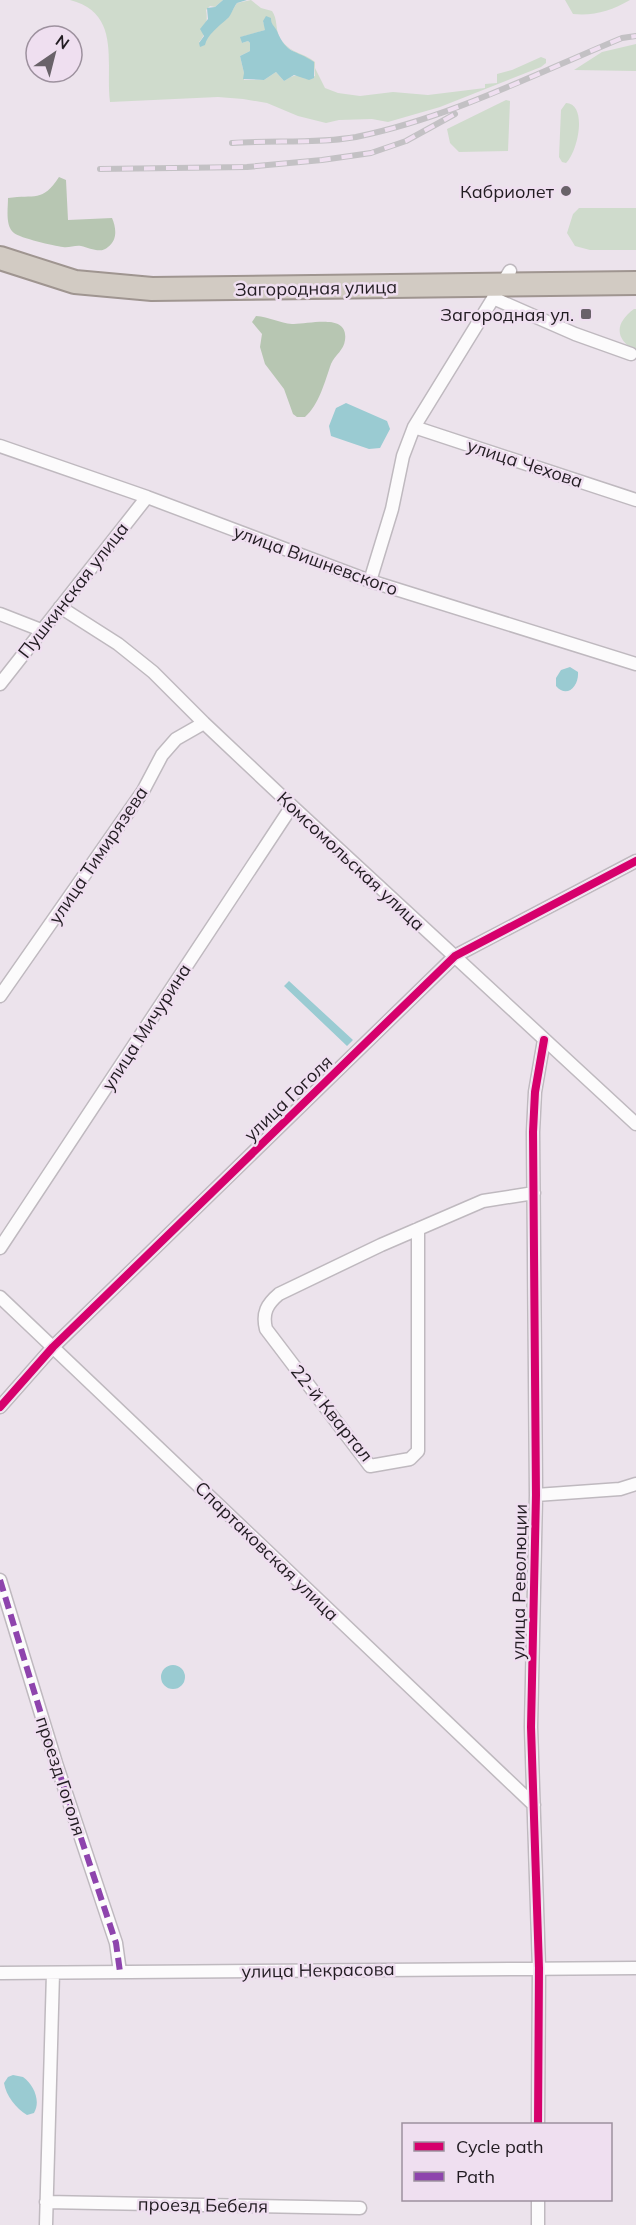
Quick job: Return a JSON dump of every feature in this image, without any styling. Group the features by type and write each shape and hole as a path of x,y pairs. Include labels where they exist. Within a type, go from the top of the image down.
{"highway":[{"name":"Загородная улица","path":"0,245 66,267 120,274 259,275 502,284 636,270"},
{"name":"Загородная улица","path":"0,258 75,282 121,288 183,290 636,283"}],"street":[{"path":"370,581 392,509 403,456 414,427 502,284 576,334 631,354"},
{"name":"улица Чехова","path":"414,427 636,500"},
{"name":"улица Вишневского","path":"0,446 147,497 370,581 636,664"},
{"name":"Пушкинская улица","path":"0,684 147,497"},
{"name":"Комсомольская улица","path":"60,607 118,644 153,672 292,806 636,1124"},
{"path":"0,614 41,630"},
{"name":"улица Тимирязева","path":"0,996 143,791 162,755 176,739 204,723"},
{"name":"улица Мичурина","path":"0,1248 292,806"},
{"name":"улица Гоголя","path":"0,1407 53,1347 455,956 636,861"},
{"name":"улица Революции","path":"538,2123 538,1968 531,1720 536,1495 534,1112 544,1040"},
{"name":"22-й Квартал","path":"418,1229 418,1451 410,1459 370,1466 266,1329 264,1320 266,1308 279,1294 418,1229 483,1201 534,1193"},
{"name":"Спартаковская улица","path":"0,1297 534,1805"},
{"path":"536,1495 620,1489 636,1484"},
{"name":"проезд Гоголя","path":"0,1580 56,1762 116,1943 120,1972"},
{"name":"улица Некрасова","path":"0,1973 636,1968"},
{"path":"46,2225 53,1973"},
{"path":"538,2201 538,2225"},
{"name":"проезд Бебеля","path":"46,2202 360,2208"}],"green space":[{"path":"70,0 223,0 215,7 210,6 206,10 206,27 199,42 205,45 205,41 219,23 227,19 237,3 251,0 261,8 272,11 279,37 271,23 271,18 263,22 265,30 241,37 242,43 248,41 250,43 250,51 240,56 244,80 264,80 276,72 284,81 295,76 306,79 315,76 314,65 285,46 281,39 292,50 315,62 315,68 325,88 338,93 360,96 393,92 428,95 485,88 485,84 497,83 497,74 541,57 546,59 546,63 440,107 388,122 372,119 339,120 326,123 298,116 267,103 218,97 110,102 108,42 97,16 86,7"},
{"path":"565,0 630,0 602,12 573,14"},
{"path":"636,44 636,71 574,70 602,52"},
{"path":"506,100 510,101 508,151 459,152 450,143 447,129"},
{"path":"566,103 573,105 577,111 579,129 574,149 566,163 562,162 559,157 561,110"},
{"path":"59,177 66,180 68,220 112,218 115,237 105,249 52,245 23,237 11,230 8,198 43,194"},
{"path":"579,208 636,208 636,250 590,250 575,246 567,233 573,214"},
{"path":"636,309 636,351 624,341 620,331 623,320"},
{"path":"256,316 292,324 334,323 341,326 344,331 343,347 331,364 318,399 305,417 297,417 293,414 284,389 265,364 260,347 262,334 252,322"}],"water":[{"path":"223,0 247,0 237,3 228,18 211,34 205,45 200,47 199,43 204,36 200,29 208,19 207,8 215,7"},
{"path":"266,16 271,18 272,24 288,48 314,62 314,78 309,80 294,75 284,81 276,72 264,80 243,79 240,56 250,51 250,43 248,41 242,43 240,37 265,30 263,21"},
{"path":"346,403 387,421 390,429 380,448 369,449 331,436 329,426 336,408"},
{"path":"570,667 578,672 577,682 568,691 560,690 556,686 556,678 561,670"},
{"path":"289,981 353,1040 347,1046 284,986"},
{"path":"173,1665 181,1669 185,1677 181,1685 173,1689 165,1685 161,1677 165,1669"},
{"path":"13,2075 23,2077 33,2089 37,2103 34,2113 27,2115 9,2097 4,2083 8,2077"}],"railway":[{"path":"232,143 341,139 391,129 458,107 622,38 636,36"},
{"path":"100,169 247,167 371,153 406,141 455,114"}],"marked path":[{"path":"0,1580 56,1763 116,1943 120,1972"}],"cycle path":[{"path":"0,1407 53,1347 455,956 636,861"},
{"path":"538,2123 539,1968 531,1727 536,1495 533,1132 535,1092 544,1040"}],"place":[{"name":"Кабриолет","path":"566,191"},
{"name":"Загородная ул.","path":"586,314"}]}
